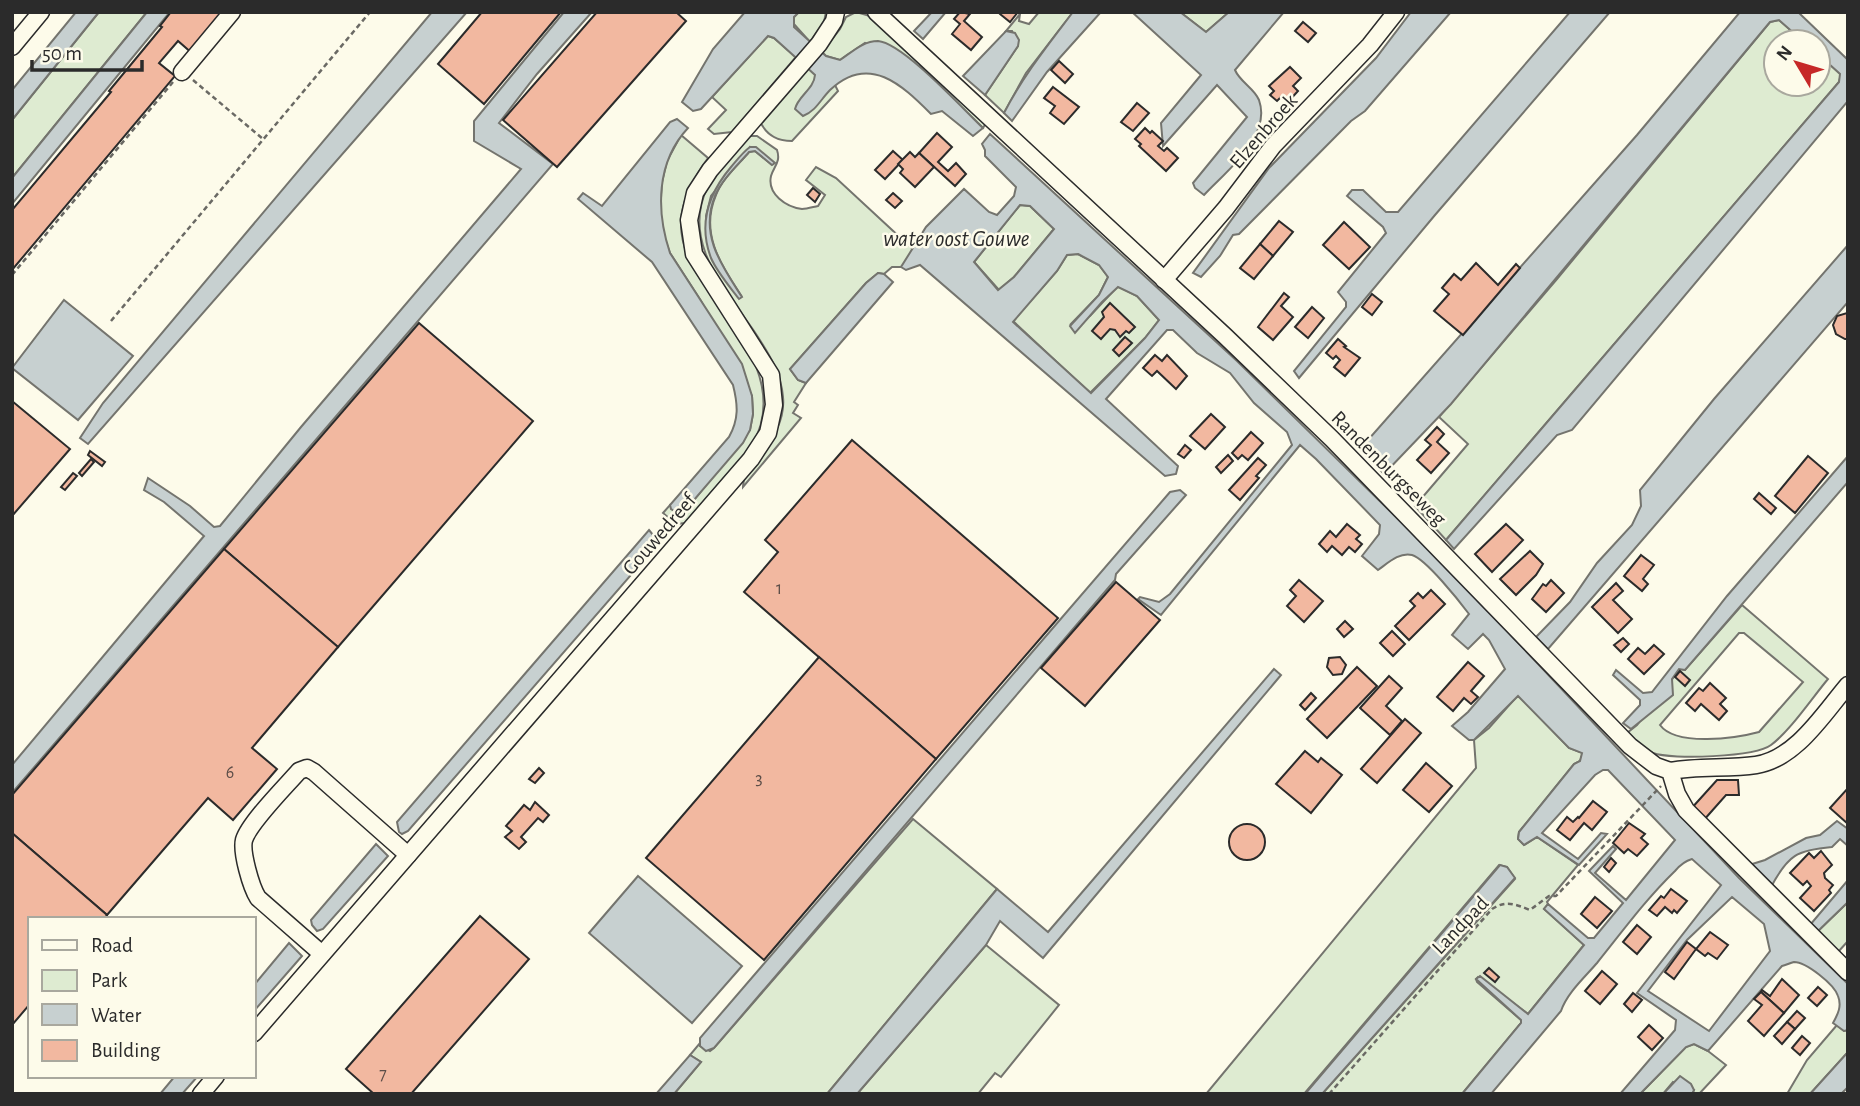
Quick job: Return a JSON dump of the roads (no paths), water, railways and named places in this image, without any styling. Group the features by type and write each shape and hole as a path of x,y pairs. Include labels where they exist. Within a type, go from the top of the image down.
{"street":[{"path":"12,47 41,12"},
{"path":"183,72 232,12"},
{"name":"Gouwedreef","path":"256,1030 751,459 768,433 774,405 771,374 694,254 690,220 695,194 710,170 819,44 834,21 836,12"},
{"name":"Randenburgseweg","path":"876,12 1332,439 1630,746 1656,766 1670,771"},
{"name":"Elzenbroek","path":"1164,280 1226,208 1273,146 1370,45 1396,12"},
{"path":"1848,685 1802,738 1779,756 1758,764 1670,771 1677,794 1686,810 1848,972"},
{"path":"322,954 258,898 252,888 243,844 248,831 299,771 307,768 314,772 408,855"},
{"path":"201,1094 214,1078"}],"water":[{"path":"76,12 99,12 12,120 12,90"},
{"path":"147,12 170,12 12,204 12,178"},
{"path":"432,12 467,12 88,444 80,438 103,403"},
{"path":"564,12 592,12 537,74 499,123 553,164 12,793 12,765 204,536 164,502 144,490 148,478 190,506 214,527 220,526 521,169 474,141 474,121"},
{"path":"745,12 799,12 794,17 794,27 826,56 840,60 867,43 878,41 889,45 917,64 983,128 973,136 942,111 931,114 897,84 871,74 858,74 844,79 803,116 795,109 815,75 774,38 768,36 701,109 693,111 682,102 713,49"},
{"path":"932,12 946,12 923,39 914,31"},
{"path":"1073,12 1101,12 1047,72 1012,121 1004,113 1011,99"},
{"path":"1132,12 1180,12 1206,32 1229,12 1284,12 1235,70 1259,100 1259,127 1245,152 1204,195 1193,183 1247,117 1217,85 1163,146 1161,123 1201,75"},
{"path":"1411,12 1451,12 1365,111 1351,121 1239,234 1233,235 1220,256 1201,277 1193,273 1269,168 1376,58"},
{"path":"1570,12 1610,12 1299,378 1294,371 1346,307 1346,302 1338,292 1386,233 1383,227 1347,196 1352,190 1363,190 1386,212 1398,212"},
{"path":"1740,12 1798,12 1815,28 1788,28 1779,20 1762,28 1762,32 1451,404 1384,474 1360,449 1637,135"},
{"path":"1006,31 1015,33 1019,40 1018,46 985,95 963,76"},
{"path":"1832,45 1848,60 1848,101 1572,430 1557,435 1454,549 1446,540 1825,98 1832,98 1832,90 1839,82 1840,74 1832,67"},
{"path":"677,119 688,128 677,141 665,171 661,204 665,237 670,253 742,364 752,396 753,414 750,430 743,443 681,515 671,509 670,505 729,437 735,424 737,412 733,385 652,262 578,199 583,193 602,206 670,122"},
{"name":"water oost Gouwe","path":"990,134 1237,361 1448,568 1739,878 1848,984 1848,1030 1844,1031 1833,1023 1840,1003 1831,986 1812,970 1792,962 1782,966 1708,1051 1694,1044 1686,1047 1640,1094 1620,1094 1675,1030 1676,1020 1637,993 1721,885 1692,859 1679,867 1644,904 1572,992 1561,1011 1491,1094 1462,1094 1521,1023 1521,1020 1476,979 1480,976 1528,1014 1584,945 1544,909 1548,904 1588,938 1594,938 1623,903 1589,871 1613,846 1616,849 1595,873 1626,900 1675,840 1608,770 1595,775 1542,833 1578,859 1601,833 1607,834 1579,865 1537,837 1524,845 1518,839 1519,832 1574,764 1580,761 1582,753 1569,748 1518,696 1474,740 1469,740 1452,726 1468,712 1505,669 1483,634 1468,649 1452,635 1469,614 1426,564 1407,554 1378,570 1362,556 1379,534 1380,525 1300,445 1161,615 1138,599 1140,597 1159,602 1170,594 1292,445 1287,432 1254,403 1230,373 1197,353 1173,330 1167,330 1106,399 1178,466 1176,474 1165,476 920,265 906,270 901,267 926,227 964,189 989,212 997,215 1014,196 1016,187 985,156 982,144","holes":["1020,205 1030,206 1054,229 1014,277 998,290 974,262","1078,254 1099,265 1108,277 1099,295 1070,326 1075,333 1118,287 1137,296 1159,320 1091,393 1013,322 1057,271 1067,255","1732,897 1764,924 1770,951 1709,1031 1648,991 1687,940"]},
{"path":"750,147 756,147 775,163 772,165 755,151 749,152 718,190 711,210 711,237 715,250 742,297 739,299 711,258 707,245 706,221 717,187"},
{"path":"1848,245 1848,302 1548,649 1536,637 1570,602 1597,563 1632,525 1641,506 1640,490 1714,399"},
{"path":"878,273 884,274 893,282 806,383 798,380 790,369"},
{"path":"64,300 133,356 78,420 12,368"},
{"path":"1848,456 1848,482 1685,670 1679,669 1672,679 1673,695 1631,729 1623,723 1640,705 1640,700 1613,675 1616,670 1643,693 1652,692 1727,596"},
{"path":"1180,490 1186,495 714,1048 706,1051 700,1046 700,1038 1170,492"},
{"path":"649,530 658,544 408,831 402,834 399,832 397,822"},
{"path":"1274,669 1281,675 1043,958 1000,921 986,945 857,1094 827,1094 997,889 1048,932"},
{"path":"1837,821 1848,829 1848,846 1840,839 1832,847 1810,850 1795,856 1783,868 1771,887 1749,865 1765,860 1806,838 1820,835"},
{"path":"376,844 388,856 323,929 317,931 311,920"},
{"path":"1500,865 1507,867 1515,878 1322,1094 1305,1094"},
{"path":"638,876 742,966 692,1023 589,933"},
{"path":"1848,880 1848,902 1817,932 1810,925"},
{"path":"289,943 302,956 256,1009 256,983"},
{"path":"1848,1052 1848,1087 1841,1094 1810,1094"},
{"path":"690,1055 701,1062 674,1094 656,1094"},
{"path":"1680,1076 1691,1084 1694,1090 1692,1094 1663,1094"},
{"path":"173,1078 196,1078 182,1094 160,1094"}]}
